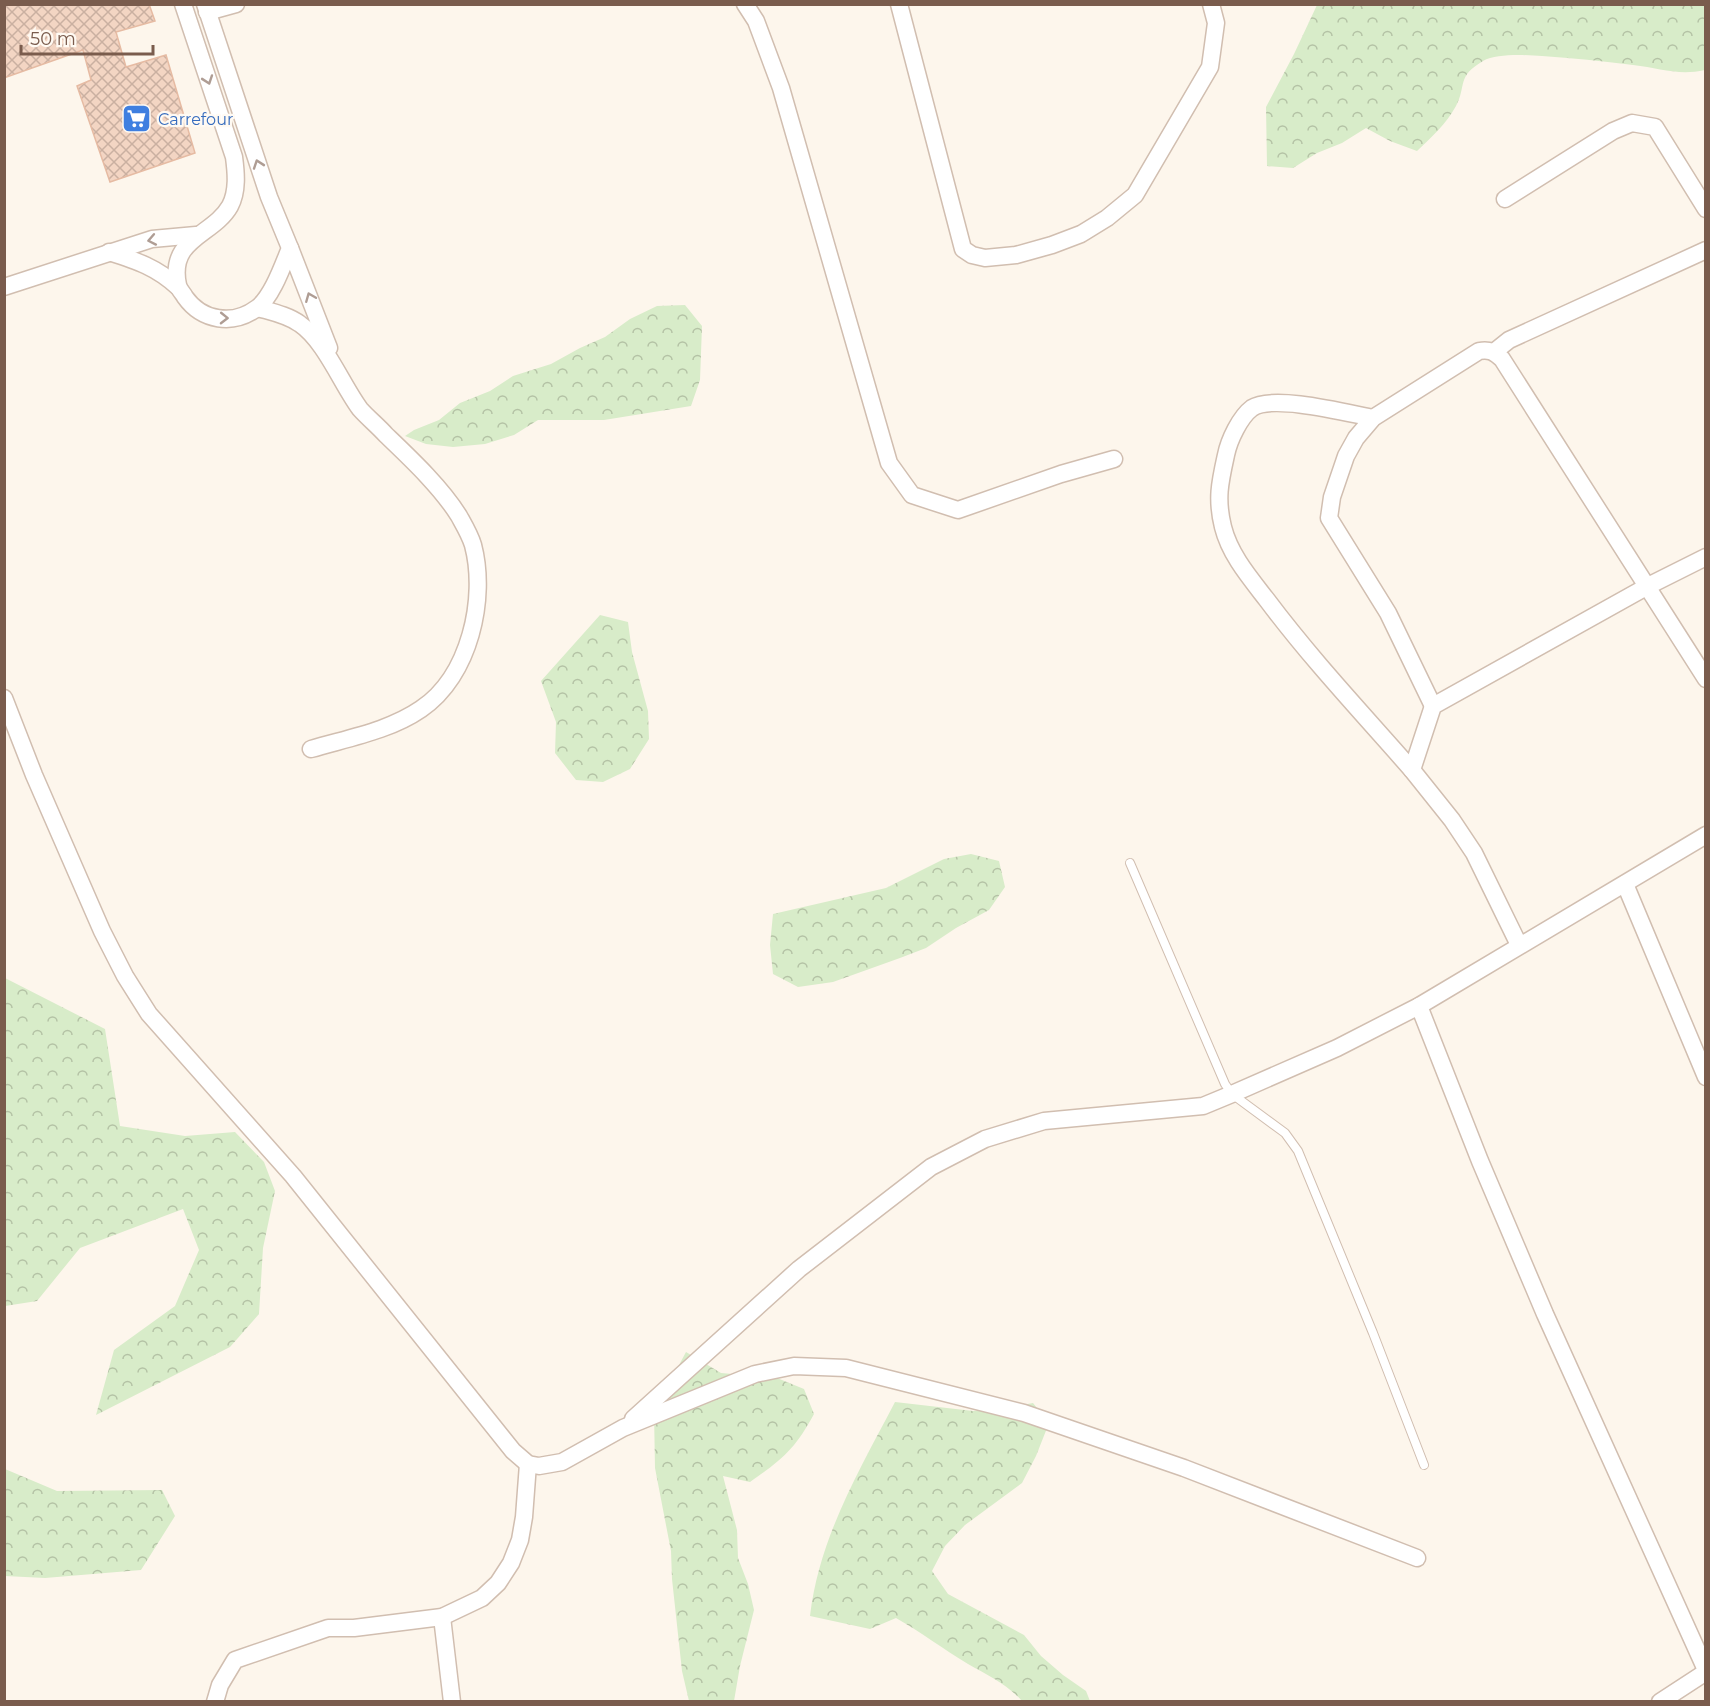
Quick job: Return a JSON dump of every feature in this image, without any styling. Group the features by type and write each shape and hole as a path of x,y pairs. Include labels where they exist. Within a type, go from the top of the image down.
{"street":[{"path":"178,287 179,260 184,248 196,236 215,224 231,205 237,180 234,157 183,4"},
{"path":"236,4 206,8 269,197 316,310 337,372"},
{"path":"746,4 756,21 781,88 889,463 912,495 958,510 1061,474 1114,459"},
{"path":"899,4 963,249 972,255 985,258 1016,255 1081,234 1107,218 1135,195 1210,67 1216,23 1211,4"},
{"path":"1505,199 1613,131 1632,123 1655,127 1706,209"},
{"path":"4,287 152,239 196,236"},
{"path":"109,252 150,266 163,273 178,287 191,305 203,314 218,320 236,318 258,308 270,291 290,248"},
{"path":"1494,352 1509,340 1706,250"},
{"path":"258,308 288,317 312,334 361,410 420,467 458,514 472,542 478,570 477,603 472,630 459,664 441,690 423,708 396,723 311,749"},
{"path":"1433,706 1388,613 1329,518 1332,497 1346,456 1356,438 1373,418 1479,351 1487,349 1502,359 1706,679"},
{"path":"1373,418 1287,403 1266,402 1252,408 1241,420 1227,450 1218,493 1223,528 1238,561 1294,635 1412,770 1452,820 1474,853 1519,945"},
{"path":"1412,770 1433,706 1648,586 1706,557"},
{"path":"4,698 34,775 102,931 125,976 149,1014 292,1176 513,1451 528,1464 538,1466 562,1462 623,1428 755,1374 794,1366 846,1368 1024,1413 1184,1468 1417,1558"},
{"path":"623,1428 799,1269 931,1167 985,1138 1044,1121 1203,1106 1232,1094 1337,1048 1419,1006 1706,835"},
{"path":"1625,884 1706,1077"},
{"path":"1419,1006 1480,1161 1545,1314 1706,1671 1660,1701"},
{"path":"215,1701 220,1685 235,1660 328,1628 354,1628 442,1617 482,1598 498,1583 511,1563 520,1540 528,1464"},
{"path":"442,1617 452,1701"}],"lane":[{"path":"1130,863 1232,1094 1285,1133 1298,1151 1373,1333 1424,1465"}],"green space":[{"path":"1317,5 1705,5 1705,70 1677,72 1610,62 1542,56 1512,55 1489,58 1465,77 1459,99 1452,113 1417,151 1390,141 1366,128 1293,168 1267,166 1266,107"},
{"path":"685,305 702,326 700,380 691,406 604,420 538,420 514,435 485,444 453,447 426,444 405,436 439,420 460,403 490,391 513,376 551,364 605,337 630,319 657,306"},
{"path":"600,615 628,622 632,652 648,711 649,739 630,769 603,782 576,780 555,753 556,722 541,681"},
{"path":"971,854 999,861 1005,887 989,910 926,948 833,982 798,987 773,974 770,945 773,914 886,888 944,859"},
{"path":"5,978 105,1029 120,1126 185,1136 235,1132 264,1162 275,1191 263,1248 259,1314 230,1347 96,1415 114,1350 175,1306 199,1250 183,1209 80,1248 37,1301 5,1306"},
{"path":"686,1352 721,1373 777,1378 804,1389 814,1414 801,1436 787,1452 750,1482 723,1476 737,1530 738,1558 748,1584 754,1610 734,1701 689,1701 682,1671 671,1551 655,1468 654,1412"},
{"path":"895,1402 973,1411 1033,1403 1049,1423 1022,1483 965,1525 945,1546 932,1571 948,1594 1024,1635 1041,1656 1086,1691 1090,1701 1022,1701 1003,1685 896,1618 870,1629 810,1616 822,1559 831,1532 855,1479"},
{"path":"5,1469 57,1491 162,1490 175,1516 141,1570 45,1578 5,1576"}],"building":[{"name":"Carrefour","path":"4,4 149,4 155,21 116,32 126,67 166,55 195,153 110,182 77,86 91,80 83,50 4,78"}],"place":[{"name":"Carrefour","path":"137,119"}]}
